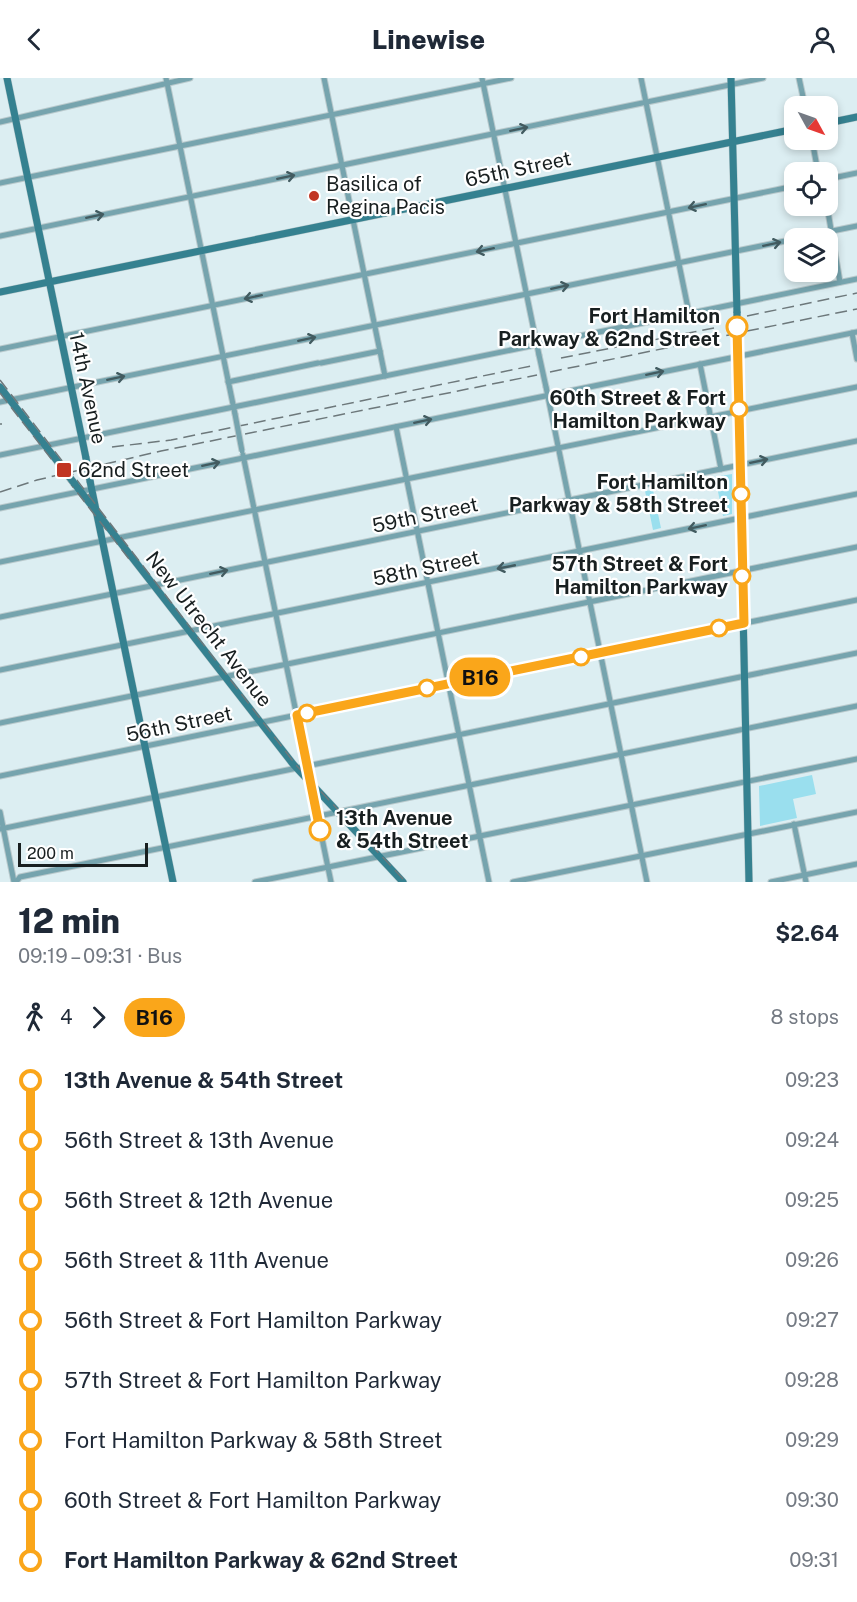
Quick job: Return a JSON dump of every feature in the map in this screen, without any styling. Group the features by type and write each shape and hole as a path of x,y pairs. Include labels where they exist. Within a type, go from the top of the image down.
{"main road":[{"name":"14th Avenue","path":"7,78 172,882"},
{"path":"731,81 749,882"},
{"path":"838,121 857,117"},
{"name":"65th Street","path":"0,292 784,131"},
{"name":"New Utrecht Avenue","path":"0,387 297,768 336,813 403,882"}],"street":[{"path":"0,122 166,80 190,78"},
{"path":"324,78 385,376"},
{"path":"0,183 332,115 483,81 511,78"},
{"path":"641,78 689,314"},
{"path":"0,236 646,103 731,81 763,78"},
{"path":"799,78 803,96"},
{"path":"166,80 331,882"},
{"path":"483,81 647,882"},
{"path":"838,177 857,173"},
{"path":"0,349 784,188"},
{"path":"838,230 857,226"},
{"path":"0,402 784,241"},
{"path":"838,271 840,282"},
{"path":"0,455 857,279"},
{"path":"0,508 80,491 91,485 243,454 396,427 700,364 737,353 854,332 857,359"},
{"path":"228,382 380,351"},
{"path":"700,364 721,469"},
{"path":"0,562 857,387"},
{"path":"396,427 489,882"},
{"name":"59th Street","path":"0,617 857,441"},
{"name":"58th Street","path":"0,670 857,494"},
{"path":"0,723 857,547"},
{"name":"56th Street","path":"0,776 857,600"},
{"path":"2,828 857,653"},
{"path":"0,813 15,882 20,878 857,706"},
{"path":"255,882 857,759"},
{"path":"513,882 857,812"},
{"path":"794,825 806,882"},
{"path":"771,882 857,864"}],"shaded area":[{"path":"732,474 732,514 723,516 715,477"},
{"path":"653,490 661,528 653,530 645,491"},
{"path":"812,775 816,794 793,799 797,818 760,826 759,786"}],"railway":[{"path":"747,316 857,293"},
{"path":"747,331 857,309"},
{"path":"561,358 714,328"},
{"path":"550,372 729,335"},
{"path":"112,447 171,440 536,365"},
{"path":"0,492 37,480 161,451 537,375"},
{"path":"0,380 296,765 406,882"},
{"path":"0,393 129,559"}],"bus line":[{"name":"B16","path":"320,830 297,715 744,623 737,327"}],"place":[{"name":"Basilica of Regina Pacis","path":"314,196"},
{"name":"Fort Hamilton Parkway & 62nd Street","path":"737,327"},
{"name":"60th Street & Fort Hamilton Parkway","path":"739,409"},
{"name":"62nd Street","path":"64,470"},
{"name":"Fort Hamilton Parkway & 58th Street","path":"741,494"},
{"name":"57th Street & Fort Hamilton Parkway","path":"742,576"},
{"name":"13th Avenue & 54th Street","path":"320,830"}]}
